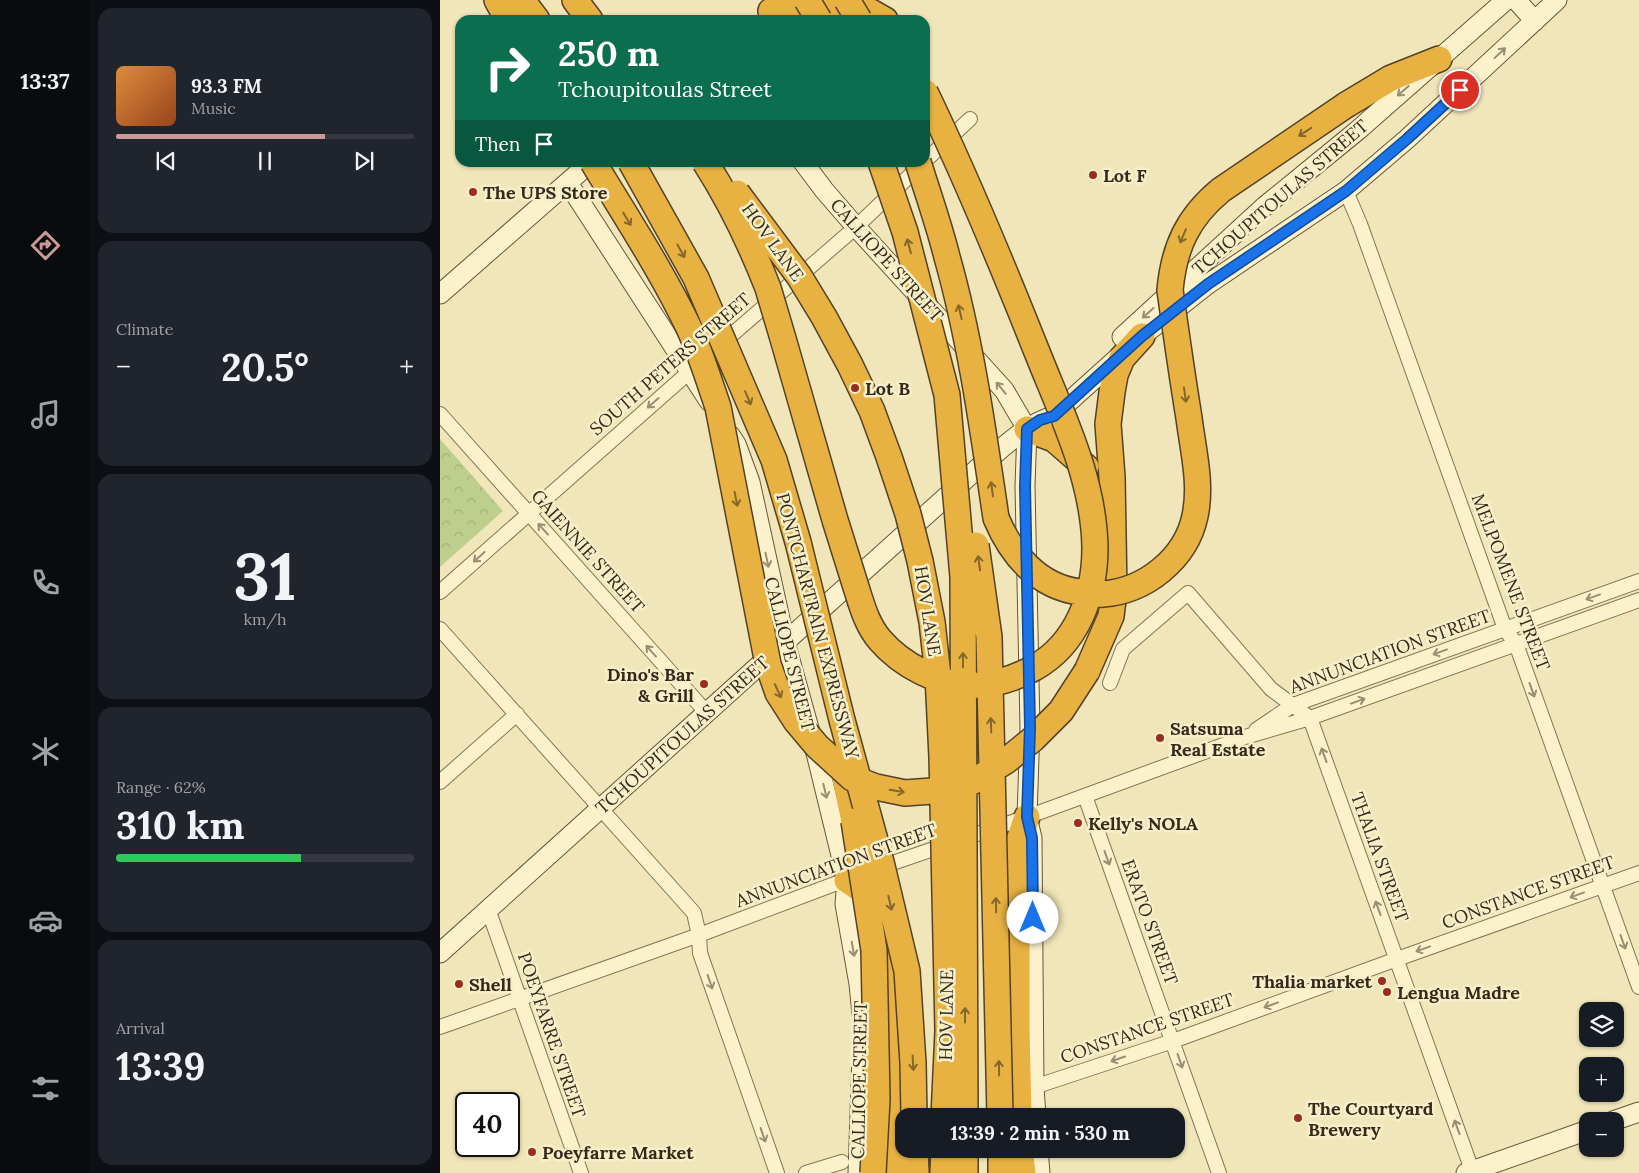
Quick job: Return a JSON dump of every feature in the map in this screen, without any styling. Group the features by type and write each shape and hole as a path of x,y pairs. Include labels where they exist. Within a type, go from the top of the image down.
{"highway":[{"path":"497,0 505,15"},
{"path":"522,0 533,15"},
{"path":"575,0 586,15"},
{"path":"807,0 815,15"},
{"path":"847,0 856,15"},
{"path":"880,0 888,15"},
{"path":"771,10 796,3 871,12 876,15"},
{"path":"920,167 948,258 963,322 979,402 996,518 1004,536 1013,551 1027,566 1043,579 1059,587 1076,592 1101,594 1122,590 1138,585 1153,577 1163,568 1181,548 1190,532 1195,516 1198,480 1170,290 1172,270 1186,230 1206,202 1220,190 1346,105 1391,78 1439,59"},
{"path":"709,167 751,245 768,288 849,566 868,621 880,640 898,657 931,677 951,684 973,686 1014,678 1038,666 1059,648 1073,632 1081,617 1089,598 1094,574 1093,522 1087,485 1068,428 949,142 930,102"},
{"path":"595,167 664,280 689,329 706,372 718,407 768,664 778,693 796,721 817,746 852,778 876,787 905,793 932,791 974,781 1006,761 1033,739 1061,711 1087,671 1110,616 1114,592 1112,477 1108,424 1112,392 1115,375 1122,358 1142,336"},
{"name":"PONTCHARTRAIN EXPRESSWAY","path":"634,167 696,278 774,460 798,542 842,720 881,862 907,971 914,1108"},
{"name":"HOV LANE","path":"715,167 732,186 799,276 850,364 872,411 889,457 908,514 920,561 932,622 938,676 942,757 948,1031 944,1108"},
{"path":"883,167 905,232 948,395 976,540 989,637 1000,1108"},
{"path":"948,395 963,577 965,1108"},
{"path":"1033,424 1054,439 1085,466 1101,497 1112,532"},
{"path":"842,720 842,765 858,843 874,950 877,1099 873,1173"},
{"path":"1019,1108 1017,846 1027,817"},
{"path":"847,880 870,896 882,934 890,976 892,1173"},
{"path":"915,1158 916,1173"},
{"path":"943,1173 944,1158"},
{"path":"965,1158 965,1173"},
{"path":"1001,1158 1001,1173"},
{"path":"1021,1158 1022,1173"}],"street":[{"name":"TCHOUPITOULAS STREET","path":"440,953 977,469 1033,424 1046,406 1252,218 1357,131 1506,0"},
{"path":"1516,0 1535,21"},
{"name":"TCHOUPITOULAS STREET","path":"1033,424 1054,416 1142,336 1208,284 1346,191 1407,139 1557,0"},
{"name":"SOUTH PETERS STREET","path":"930,156 970,119"},
{"path":"440,294 586,167"},
{"name":"CALLIOPE STREET","path":"807,167 856,227 1033,424"},
{"name":"SOUTH PETERS STREET","path":"440,592 856,227 919,167"},
{"name":"CALLIOPE STREET","path":"568,183 736,444 750,482 785,642 817,757 847,880 845,904 860,984 862,1024 858,1173"},
{"name":"MELPOMENE STREET","path":"1346,191 1360,224 1505,628 1516,644 1639,987"},
{"name":"GAIENNIE STREET","path":"440,414 707,713"},
{"path":"1033,424 1025,486 1030,727 1027,817 1032,838 1035,1108"},
{"name":"ANNUNCIATION STREET","path":"1245,738 1293,705 1639,580"},
{"path":"1110,683 1123,649 1188,593 1271,689 1310,718"},
{"name":"ANNUNCIATION STREET","path":"440,1027 699,935 896,862 1245,738 1310,718 1639,600"},
{"path":"440,629 694,913 699,935 700,953 776,1173"},
{"path":"440,782 517,714"},
{"name":"THALIA STREET","path":"1310,718 1471,1172"},
{"name":"ERATO STREET","path":"1085,796 1219,1173"},
{"name":"CONSTANCE STREET","path":"1034,1087 1173,1041 1639,873"},
{"name":"POEYFARRE STREET","path":"488,909 581,1173"},
{"path":"1624,1117 1639,1112"},
{"path":"1471,1172 1579,1133"},
{"path":"1039,1158 1040,1173"},
{"path":"806,1173 842,1162"}],"green space":[{"path":"440,439 503,511 440,567"}],"place":[{"name":"Lot F","path":"1093,175"},
{"name":"The UPS Store","path":"473,192"},
{"name":"Lot B","path":"855,388"},
{"name":"Dino's Bar & Grill","path":"704,684"},
{"name":"Satsuma Real Estate","path":"1160,738"},
{"name":"Kelly's NOLA","path":"1078,823"},
{"name":"Thalia market","path":"1382,981"},
{"name":"Shell","path":"459,984"},
{"name":"Lengua Madre","path":"1387,992"},
{"name":"The Courtyard Brewery","path":"1298,1118"},
{"name":"Poeyfarre Market","path":"532,1152"}],"route":[{"path":"1033,918 1032,838 1027,817 1030,727 1025,486 1027,429 1040,420 1054,416 1142,336 1208,284 1346,191 1407,139 1460,90"}]}
